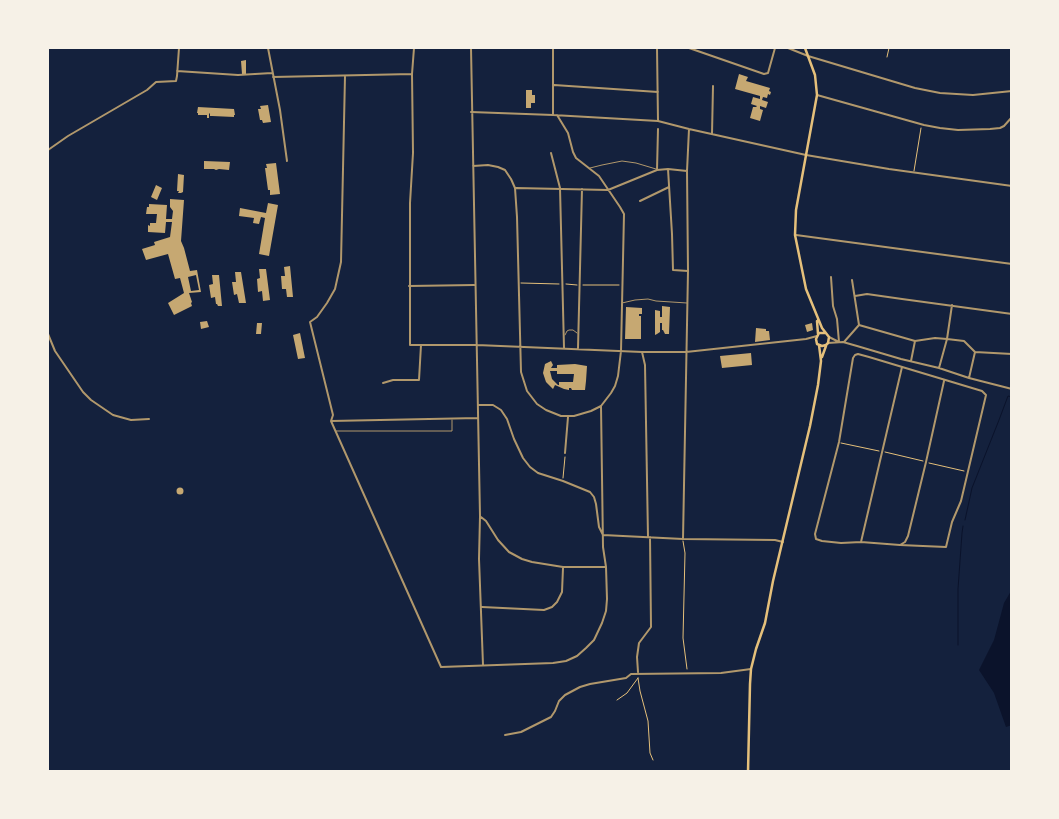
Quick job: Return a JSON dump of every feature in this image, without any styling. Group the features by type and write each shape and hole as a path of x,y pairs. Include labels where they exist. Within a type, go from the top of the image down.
{"main road":[{"path":"748,772 751,669 765,623 803,460 821,361 829,337 817,317 806,289 795,235 796,210 817,95 816,75 805,48"},
{"path":"817,317 817,335 821,361"},
{"path":"817,335 825,333"},
{"path":"818,344 822,346 827,344"}],"street":[{"path":"48,150 68,136 147,90 156,82 176,81 179,48"},
{"path":"268,48 280,110 287,161"},
{"path":"414,48 410,203 410,345 520,346 642,352 686,352 806,339 817,335"},
{"path":"471,48 480,516 479,559 483,666"},
{"path":"553,48 553,114"},
{"path":"657,48 658,121"},
{"path":"689,48 764,74 768,73 775,48"},
{"path":"788,48 808,56 915,88 940,93 972,95 1012,91"},
{"path":"177,71 238,76 272,73"},
{"path":"273,77 412,74"},
{"path":"346,76 341,262 335,290 328,303 317,317 310,322 332,415 331,421 440,667 566,661 577,656 594,640 606,611 601,406"},
{"path":"554,85 658,92"},
{"path":"712,134 713,86"},
{"path":"817,95 940,128 958,130 990,129 1004,126 1012,117"},
{"path":"471,112 553,114 658,121 806,155 1012,186"},
{"path":"473,166 498,166 505,170 515,188 518,217 521,372 527,391 537,404 561,416 580,415 601,406 615,386 621,351 624,214 599,176 576,158 568,132 558,115"},
{"path":"562,122 564,116"},
{"path":"656,170 658,129"},
{"path":"683,538 688,303 688,129"},
{"path":"551,153 560,188 564,348"},
{"path":"668,169 673,270 688,271"},
{"path":"515,188 608,190 656,170 687,171"},
{"path":"640,201 669,187"},
{"path":"578,348 582,189"},
{"path":"795,235 1012,264"},
{"path":"831,277 833,306 839,342"},
{"path":"852,280 859,325"},
{"path":"409,286 475,285"},
{"path":"855,296 868,294 1012,314"},
{"path":"939,368 947,339 952,305"},
{"path":"843,342 859,325"},
{"path":"859,325 915,341 935,338 964,341 975,352 1012,354"},
{"path":"48,334 55,351 83,392 91,400 113,415 131,420 149,419"},
{"path":"829,337 839,342"},
{"path":"806,339 818,344"},
{"path":"911,361 915,341"},
{"path":"827,344 843,342 1012,389"},
{"path":"383,383 392,380 419,380 421,345"},
{"path":"638,674 637,657 639,643 651,627 645,365 642,352"},
{"path":"969,378 975,352"},
{"path":"858,354 899,366 982,391 986,395 961,501 952,522 946,547 900,546 816,539 815,534 838,442 853,358 858,354"},
{"path":"899,366 901,358"},
{"path":"861,542 902,367"},
{"path":"900,546 908,536 944,380"},
{"path":"477,405 493,405 501,410 530,467 538,473 590,492 594,497 599,527 603,535"},
{"path":"566,453 568,416"},
{"path":"331,421 478,418"},
{"path":"480,516 486,521 498,540 514,556 532,562 563,567 606,567"},
{"path":"603,535 775,540 783,542"},
{"path":"482,608 544,610 552,607 562,592 563,567"},
{"path":"505,736 521,732 551,718 559,701 565,695 590,684 618,680 626,678 631,674 721,672 751,669"}],"lane":[{"path":"590,168 622,161 651,167 656,170"},
{"path":"622,303 648,299 688,303"},
{"path":"564,336 567,331 573,330 579,336"},
{"path":"336,431 452,430 452,419"}],"path":[{"path":"888,57 889,48"},
{"path":"914,172 921,124"},
{"path":"518,283 623,285"},
{"path":"838,442 883,452"},
{"path":"563,481 566,453"},
{"path":"683,538 685,553 683,638 687,672"},
{"path":"638,674 640,691 648,721 650,754 653,760"},
{"path":"617,700 627,693 638,678"}],"water":[{"path":"1011,591 1012,725 1006,727 994,693 979,670 994,640 1004,603"}],"building":[{"path":"246,60 246,74 242,74 241,61"},
{"path":"739,74 748,77 746,81 770,88 770,95 768,94 767,98 763,97 762,100 768,102 766,108 760,106 760,109 763,110 760,121 750,118 753,107 757,106 751,104 753,97 760,99 760,96 735,89"},
{"path":"526,90 532,90 532,95 535,95 535,103 531,103 531,108 526,108"},
{"path":"268,105 271,122 263,123 260,120 258,109 261,109 260,106"},
{"path":"198,107 234,109 235,115 234,117 210,116 209,113 209,118 207,118 207,115 198,115"},
{"path":"204,161 230,162 229,170 204,169"},
{"path":"276,163 280,194 270,195 265,168 267,168 266,164"},
{"path":"178,174 184,175 183,192 181,193 177,191"},
{"path":"156,185 162,188 157,200 151,197"},
{"path":"170,199 184,200 181,241 190,271 197,270 201,292 189,293 192,306 174,315 168,303 184,293 180,278 175,279 168,254 146,260 142,249 155,245 154,242 170,237 172,222 166,222 165,233 148,232 148,225 156,223 157,214 146,214 149,204 167,205 166,219 172,219 173,211 170,207","holes":["196,275 199,290 191,291 188,277"]},
{"path":"268,203 278,205 269,256 259,254 265,218 261,217 259,224 253,223 254,218 239,216 240,208 266,213"},
{"path":"290,266 293,297 287,297 286,289 282,289 281,276 285,276 284,267"},
{"path":"259,269 266,269 270,300 263,301 262,291 258,292 257,279 260,278"},
{"path":"235,272 241,272 246,303 239,303 237,294 234,295 232,282 236,282"},
{"path":"212,275 219,275 222,306 216,304 215,297 211,298 209,285 213,284"},
{"path":"662,306 670,307 669,334 665,334 662,330 662,323 660,323 660,332 655,335 655,310 660,311 660,317 662,317"},
{"path":"626,307 642,308 642,314 639,314 641,316 641,339 625,339"},
{"path":"207,321 209,327 201,329 200,322"},
{"path":"257,323 262,323 261,334 256,334"},
{"path":"812,323 813,330 807,332 805,325"},
{"path":"756,328 769,331 770,340 755,342"},
{"path":"300,333 305,358 298,359 293,335"},
{"path":"751,353 752,365 722,368 720,356"},
{"path":"551,361 553,365 551,368 557,368 557,365 575,364 587,366 585,390 572,390 569,388 569,390 555,385 553,389 546,382 543,373 545,364","holes":["550,371 557,371 557,374 574,374 573,382 559,382 558,385 552,379"]},
{"path":"180,487 184,491 180,495 176,491"}],"waterway":[{"path":"965,520 972,488 1008,396 1012,397"},
{"path":"958,645 958,589 963,526"}]}
